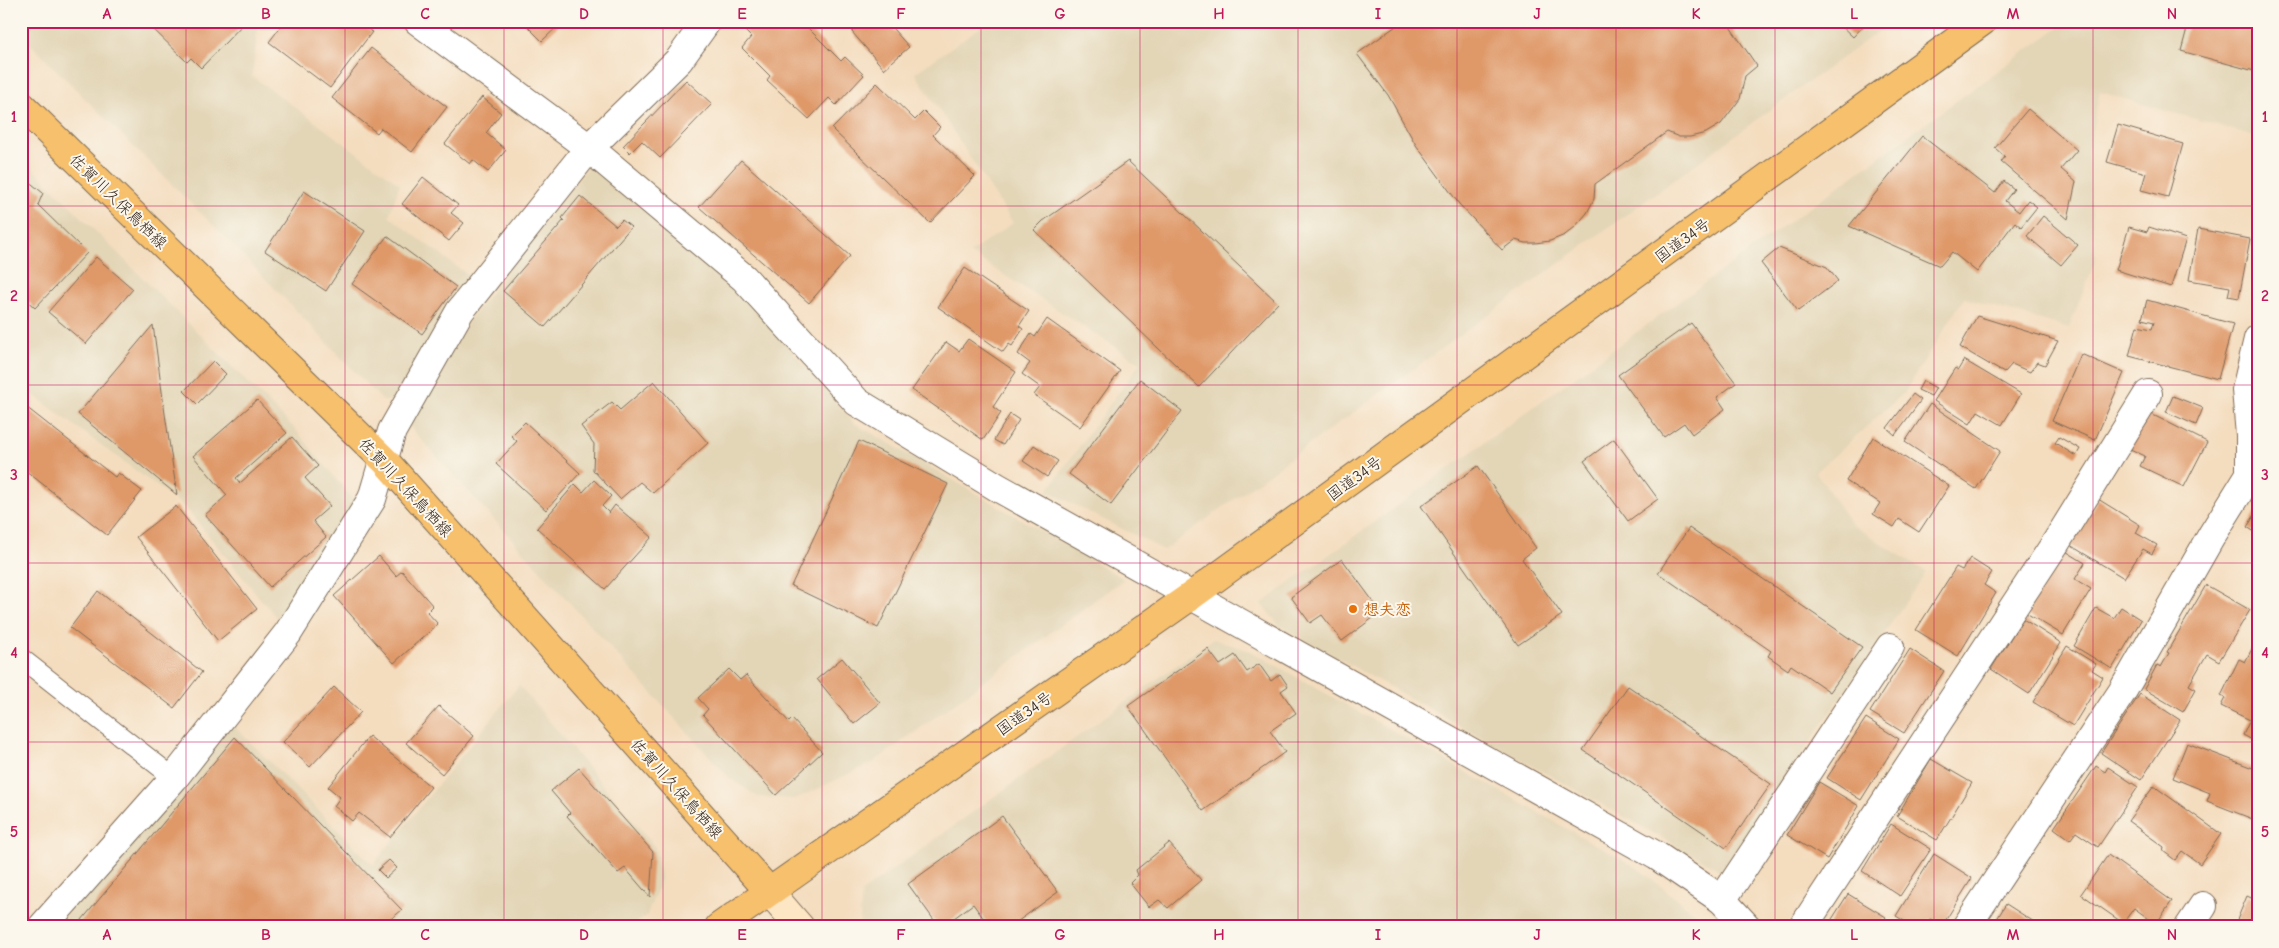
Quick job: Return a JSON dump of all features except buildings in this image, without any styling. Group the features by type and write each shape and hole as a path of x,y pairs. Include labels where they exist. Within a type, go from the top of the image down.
{"main road":[{"name":"国道34号","path":"719,927 768,890 1192,596 1983,21"},
{"name":"佐賀川久保鳥栖線","path":"21,105 385,461 768,890"},
{"path":"768,890 800,927"}],"street":[{"path":"418,21 589,148 744,278 857,402 997,487 1657,856 1722,900 1747,927"},
{"path":"42,927 174,778 288,633 372,499 385,461 392,431 460,312 589,148 679,60 707,21"},
{"path":"1966,927 2122,692 2212,535 2250,474 2250,435 2246,390 2258,339"},
{"path":"1803,927 2055,544 2148,394"},
{"path":"1722,900 1890,647"}],"lane":[{"path":"21,658 174,778"}],"shaded area":[{"path":"21,21 259,21 252,76 400,184 389,216 473,279 398,401 383,401 229,241 21,35"},
{"path":"989,21 1893,21 1164,550 1047,491 1140,363 970,253 1013,223 915,73"},
{"path":"2067,21 2258,21 2258,137 2100,92 2088,152 2095,262 2069,328 1964,298 1904,393 1816,472 1851,524 1926,572 1722,871 1280,626 1261,604"},
{"path":"26,162 294,428 357,504 280,622 185,507 21,386 21,171"},
{"path":"589,166 735,285 854,423 1124,579 874,762 796,799 758,797 730,779 408,425 470,319"},
{"path":"1213,639 1250,651 1639,869 1712,927 859,927 862,892"},
{"path":"519,685 655,847 661,880 647,915 632,927 55,927 232,724 373,865"}],"place":[{"name":"想夫恋","path":"1353,609"}]}
